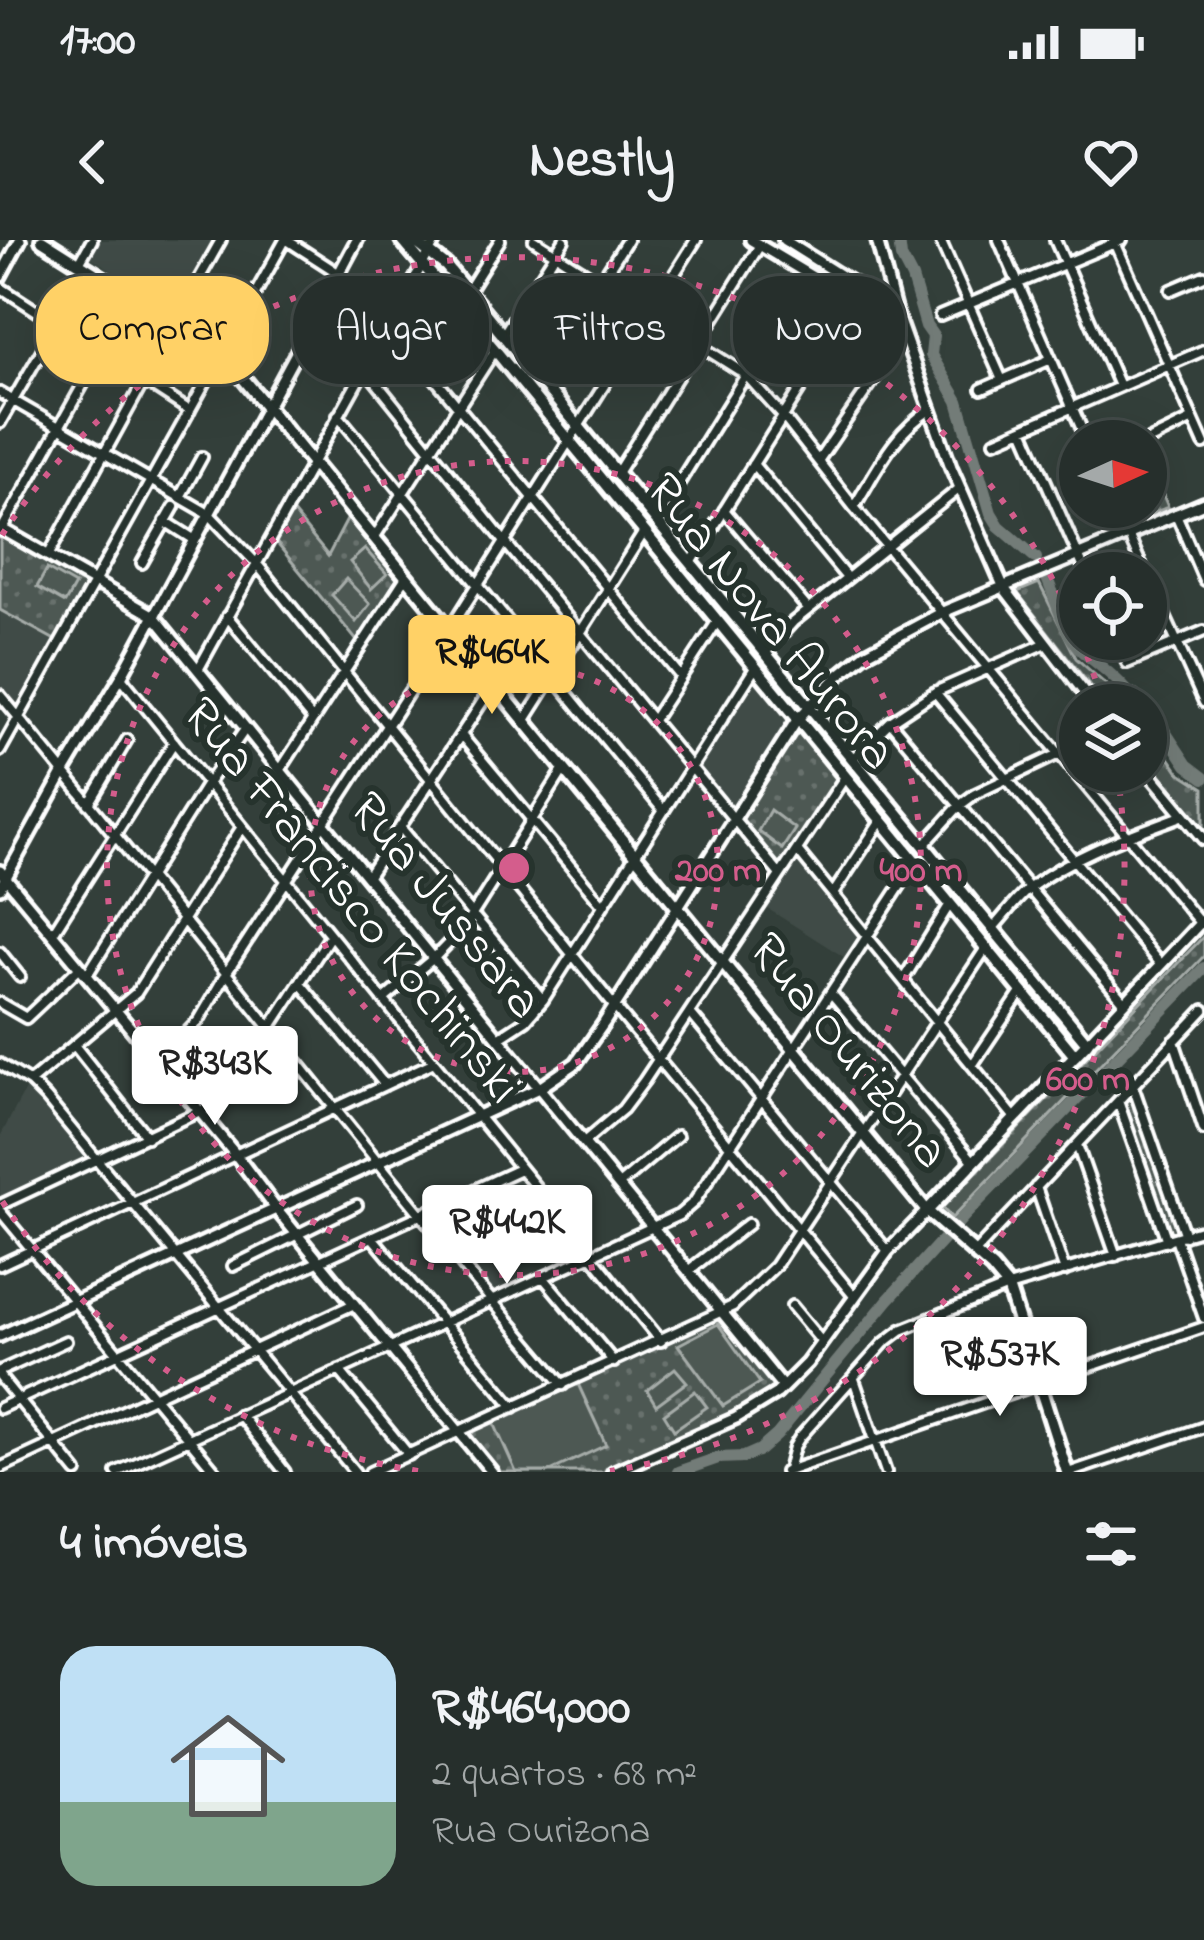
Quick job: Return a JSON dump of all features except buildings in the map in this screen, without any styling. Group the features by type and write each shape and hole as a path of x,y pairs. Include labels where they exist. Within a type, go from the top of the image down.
{"main road":[{"name":"Rua Ourizona","path":"42,240 100,276"},
{"name":"Rua Nova Aurora","path":"402,240 430,251 495,350 1075,1056"},
{"name":"Rua Nova Aurora","path":"413,240 454,276"},
{"name":"Rua Nova Aurora","path":"489,318 513,347"},
{"name":"Rua Ourizona","path":"246,384 864,1136 940,1222 1008,1287"},
{"name":"Rua Nova Aurora","path":"544,384 1087,1043"},
{"path":"862,797 869,794 873,783"},
{"path":"872,810 875,800 885,797"},
{"path":"926,1205 974,1162 1087,1043"},
{"path":"1008,1287 1069,1472"}],"street":[{"path":"0,277 20,240"},
{"path":"79,262 92,240"},
{"path":"200,276 221,240"},
{"path":"266,276 286,240 338,273"},
{"path":"336,276 357,240"},
{"path":"478,276 500,240"},
{"path":"534,240 590,276"},
{"path":"503,335 564,240"},
{"path":"604,276 627,240"},
{"path":"672,276 695,240"},
{"path":"784,240 841,276"},
{"path":"877,240 886,276"},
{"path":"940,240 1002,380"},
{"path":"998,240 1078,420"},
{"path":"1055,240 1119,386"},
{"path":"940,316 1117,241 1204,444"},
{"path":"709,325 755,243 808,275"},
{"path":"1172,290 1204,276"},
{"path":"0,286 36,310"},
{"path":"905,338 960,488 1004,588 1077,684"},
{"path":"374,538 495,350"},
{"path":"995,441 1204,350"},
{"path":"293,358 121,677 2,879 236,1154 492,1472"},
{"path":"982,389 1051,359"},
{"path":"0,423 36,360"},
{"path":"1,530 83,384"},
{"path":"48,556 142,384"},
{"path":"149,384 190,411"},
{"path":"0,752 205,384"},
{"path":"199,668 355,384"},
{"path":"377,384 781,875"},
{"path":"439,384 681,677"},
{"path":"159,1061 199,1020 604,384"},
{"path":"617,473 673,384"},
{"path":"656,520 739,384"},
{"path":"754,384 1059,752"},
{"path":"691,563 802,384"},
{"path":"818,461 869,384"},
{"path":"0,393 209,514 256,563 854,1296"},
{"path":"854,507 898,435 931,410"},
{"path":"338,415 663,810"},
{"path":"1167,432 1193,419"},
{"path":"1023,429 1076,552"},
{"path":"180,496 202,457"},
{"path":"753,463 847,578"},
{"path":"765,653 808,609 960,488"},
{"path":"1088,552 1204,503"},
{"path":"142,563 174,506"},
{"path":"724,510 808,609"},
{"path":"1176,514 1204,580"},
{"path":"165,521 195,540"},
{"path":"1125,528 1136,552"},
{"name":"Rua Jussara","path":"1,530 154,616 783,1387"},
{"path":"524,720 644,532"},
{"path":"0,1336 478,1117 541,1087 576,1063 797,720 838,676 865,654 944,612 1059,564"},
{"path":"280,769 406,577"},
{"path":"697,597 710,586"},
{"path":"227,616 313,720"},
{"path":"1167,621 1204,702"},
{"path":"653,720 717,622"},
{"path":"1167,647 1204,631"},
{"path":"852,759 890,722 934,692 1044,644"},
{"path":"500,1037 526,1020 543,1000 755,668"},
{"name":"Rua Francisco Kochinski","path":"121,677 661,1341"},
{"path":"368,876 494,684"},
{"path":"934,692 1160,964"},
{"path":"0,695 563,1385"},
{"path":"890,722 1124,1002"},
{"path":"0,1004 26,1018 84,971 247,727"},
{"path":"460,734 602,904"},
{"path":"89,803 127,740"},
{"path":"52,934 174,742"},
{"path":"924,845 975,794 1059,753"},
{"path":"383,1000 453,940 564,769"},
{"path":"585,1142 623,1108 659,1059 845,777"},
{"path":"1087,1043 1202,921 1093,792"},
{"path":"1165,792 1204,839"},
{"path":"993,928 1028,888 1075,861 1184,815"},
{"path":"833,894 881,821"},
{"path":"30,1082 136,993 242,827"},
{"path":"400,827 543,1000"},
{"path":"797,850 1015,1118"},
{"path":"117,1472 679,1214 694,1202 916,862"},
{"path":"903,980 950,904"},
{"path":"216,1472 0,1208 226,1097 331,935"},
{"path":"370,1472 733,1306 775,1267 986,947"},
{"path":"0,952 20,977"},
{"path":"300,983 385,1085"},
{"path":"972,1065 1022,991"},
{"path":"831,993 974,1162"},
{"path":"975,1252 1204,1010"},
{"path":"690,1013 888,1251"},
{"path":"1174,1041 1204,1130"},
{"path":"74,1046 147,1137"},
{"path":"0,1265 434,1062"},
{"path":"0,1064 30,1082 98,1160 355,1472"},
{"path":"786,1471 1204,1323 1133,1085"},
{"path":"1118,1101 1176,1238"},
{"path":"620,1184 677,1136"},
{"path":"1077,1145 1116,1256"},
{"path":"0,1408 520,1169"},
{"path":"1036,1187 1065,1271"},
{"path":"233,1266 358,1205"},
{"path":"613,1472 736,1418 783,1387 807,1363 926,1205"},
{"path":"688,1271 748,1223"},
{"path":"786,1471 797,1442 884,1343 901,1330 1008,1287 1204,1229"},
{"path":"372,1237 514,1407"},
{"path":"543,1277 614,1362"},
{"path":"0,1468 354,1304"},
{"path":"792,1306 821,1341"},
{"path":"66,1341 0,1374 77,1472"},
{"path":"339,1370 409,1455"},
{"path":"853,1378 886,1472"},
{"path":"240,1415 285,1472"},
{"path":"1069,1472 1204,1427"},
{"path":"141,1461 150,1472"}],"shaded area":[{"path":"95,240 215,240 195,276 120,276 87,255"},
{"path":"582,440 797,702 795,706 580,446"},
{"path":"292,512 328,556 349,516 399,576 357,641 275,541"},
{"path":"2,537 86,585 55,640 0,610"},
{"path":"365,549 387,574 371,589 350,562"},
{"path":"47,569 75,585 65,603 37,587"},
{"path":"346,579 370,604 356,622 332,595"},
{"path":"1039,583 1059,624 1059,646 1017,592"},
{"path":"0,610 55,640 17,708 0,687"},
{"path":"1070,660 1078,660 1105,684 1089,684"},
{"path":"753,677 788,719 732,805 697,764"},
{"path":"813,717 1077,1038 1072,1045 806,724"},
{"path":"797,731 838,781 782,867 740,816"},
{"path":"1167,755 1179,772 1204,788 1204,829 1167,783"},
{"path":"770,810 795,829 782,849 758,831"},
{"path":"798,862 858,934 844,957 765,907 791,863"},
{"path":"1204,936 1204,956 952,1218 942,1208"},
{"path":"26,1088 88,1157 0,1197 0,1137"},
{"path":"1127,1097 1134,1101 1177,1226 1173,1235 1168,1232 1124,1105"},
{"path":"519,1175 551,1213 505,1234 501,1252 521,1277 493,1291 430,1215"},
{"path":"721,1316 779,1386 729,1418 604,1472 497,1472 465,1432"},
{"path":"718,1324 760,1383 723,1406 678,1345"},
{"path":"675,1368 687,1382 656,1405 647,1390"},
{"path":"578,1384 606,1445 548,1472 516,1472 494,1423"},
{"path":"695,1391 707,1407 674,1430 664,1414"}],"waterway":[{"path":"899,240 901,257 933,336 931,355 958,401 991,513 1036,558"},
{"path":"1048,581 1077,645 1120,684"},
{"path":"1167,735 1187,765 1204,778"},
{"path":"678,1472 718,1458 744,1457 777,1435 967,1213 1204,968"}]}
